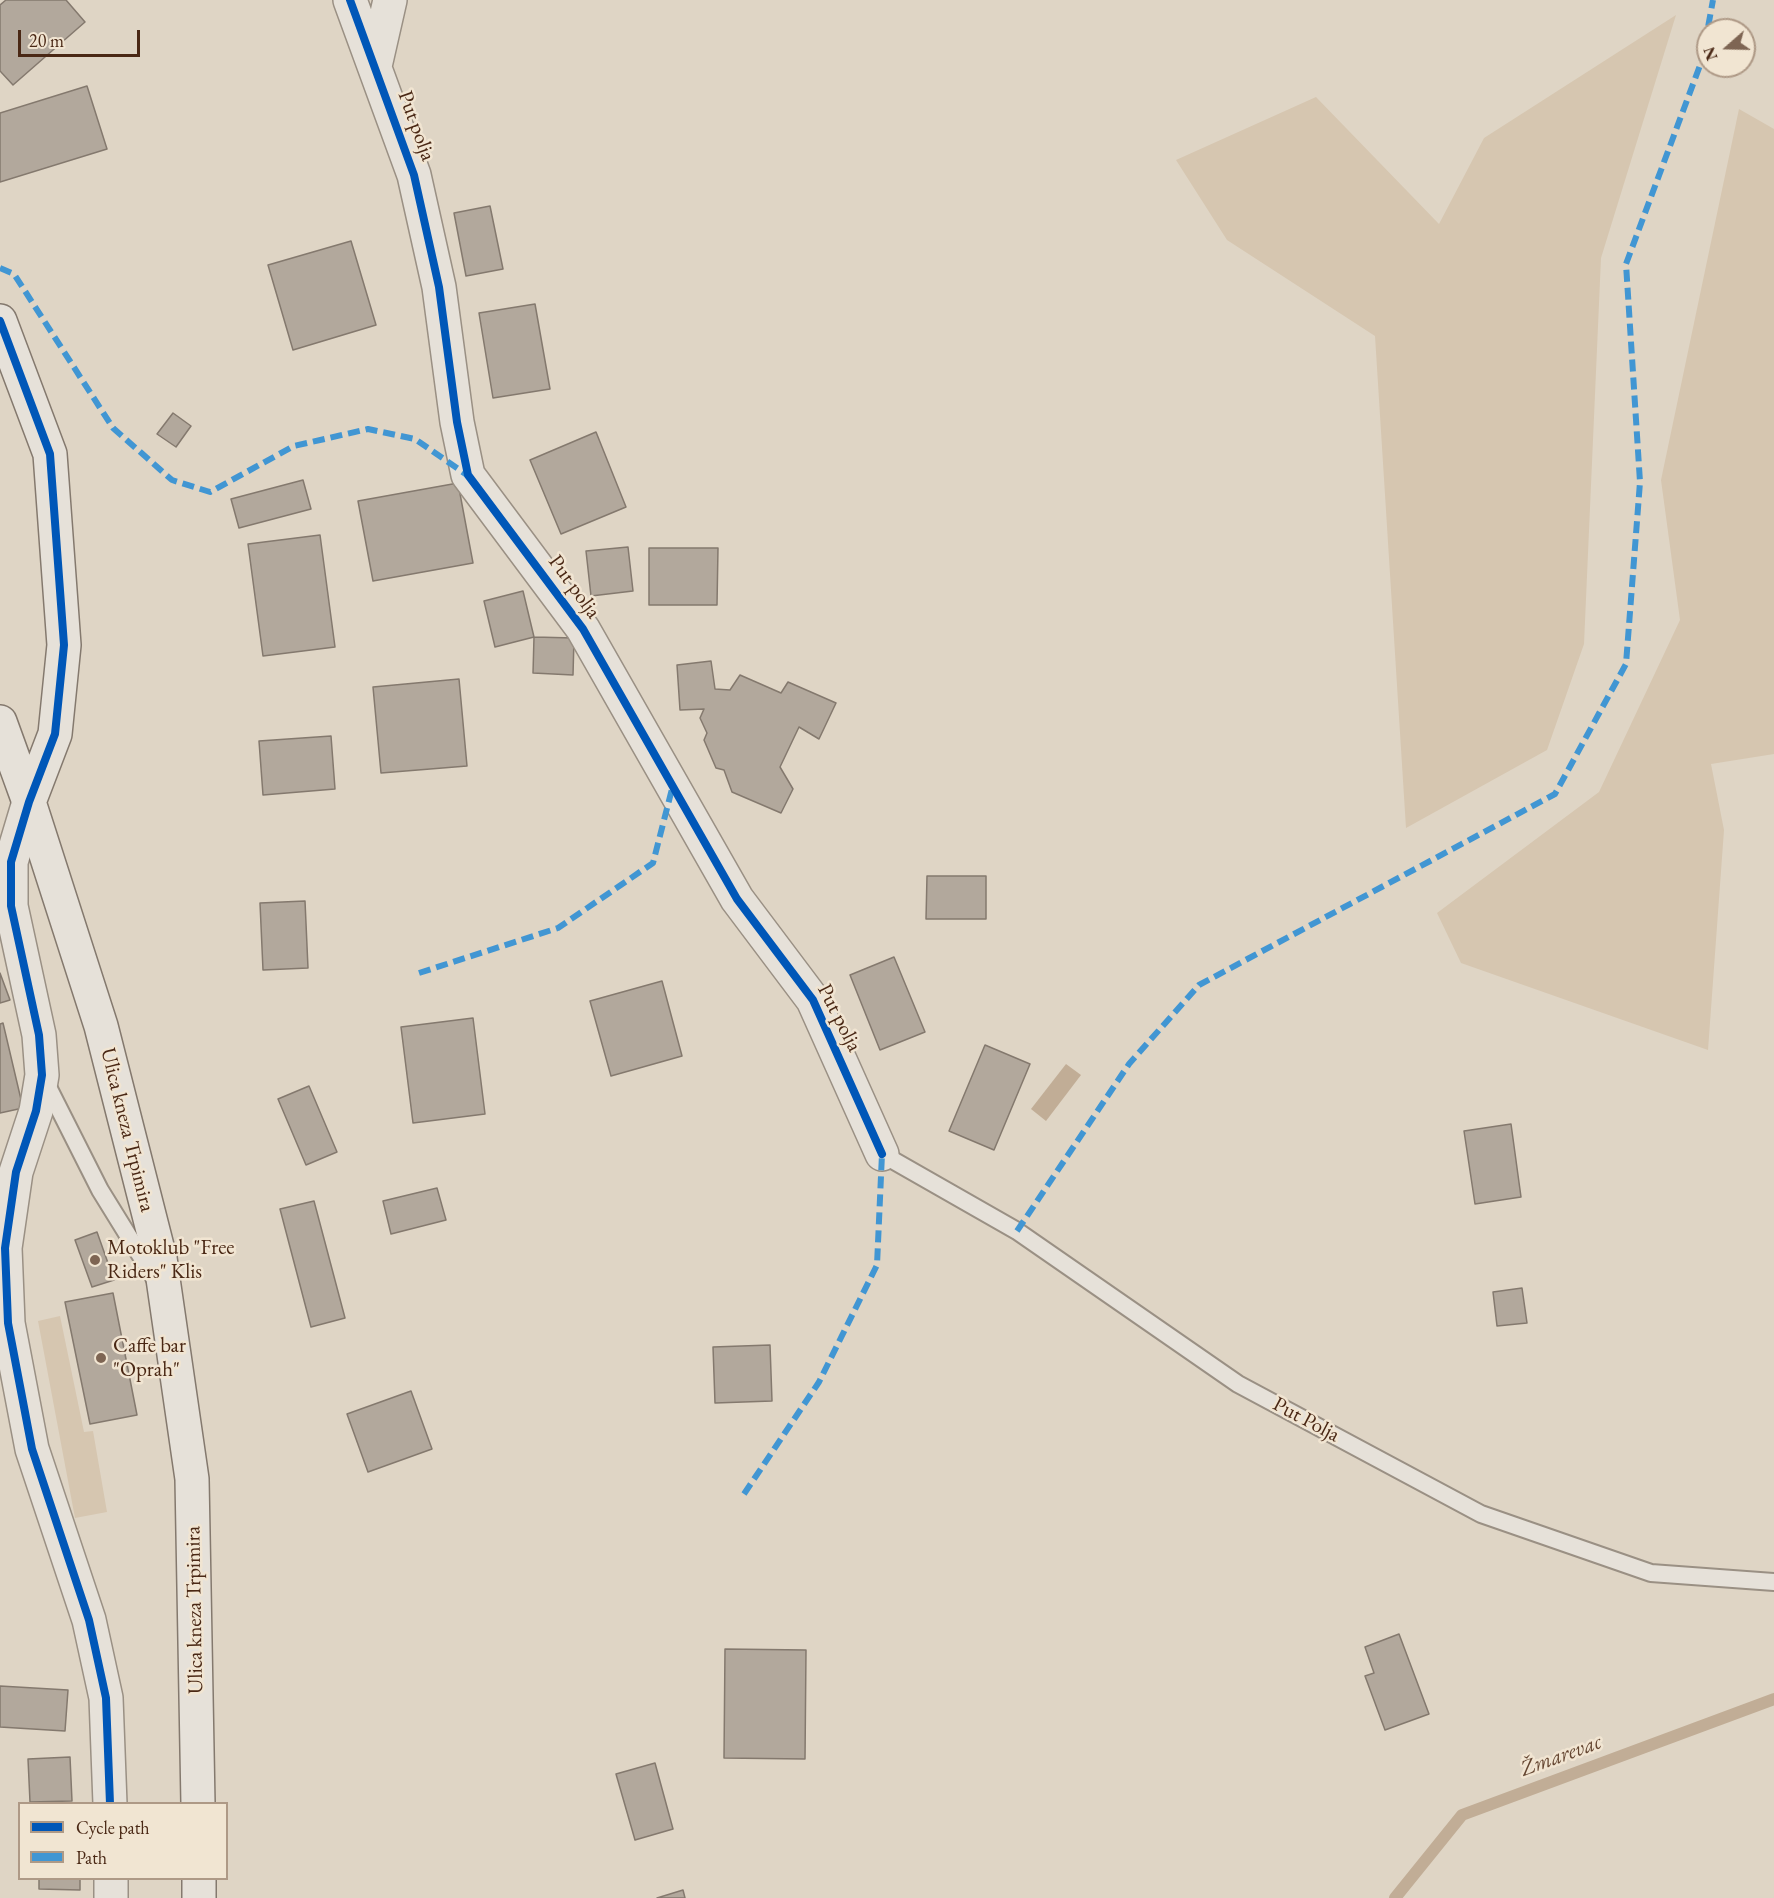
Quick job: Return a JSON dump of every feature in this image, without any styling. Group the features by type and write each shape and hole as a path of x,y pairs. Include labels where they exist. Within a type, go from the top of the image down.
{"street":[{"name":"Put polja","path":"350,0 414,175 439,287 457,422 468,475 583,629 737,899 813,1000 882,1154"},
{"path":"375,66 390,0"},
{"path":"0,321 50,454 64,645 55,734 5,859 11,906 39,1035 42,1075 36,1111 16,1172 5,1248 8,1323 32,1449 89,1620 106,1698 110,1802"},
{"name":"Ulica kneza Trpimira","path":"0,722 29,802 101,1026 159,1254 192,1479 198,1802"},
{"path":"111,1880 111,1898"},
{"path":"199,1880 199,1898"}],"lane":[{"path":"42,1075 100,1190 166,1298"},
{"name":"Put Polja","path":"882,1154 1017,1232 1238,1384 1481,1514 1651,1573 1774,1582"}],"shaded area":[{"path":"1676,15 1601,258 1584,644 1547,750 1406,828 1375,336 1227,240 1176,160 1316,97 1439,224 1484,138"},
{"path":"1739,109 1774,129 1774,754 1711,764 1724,830 1708,1050 1461,963 1437,913 1599,792 1680,620 1661,480"},
{"path":"1066,1064 1081,1075 1046,1121 1031,1109"},
{"path":"60,1316 84,1432 93,1431 107,1512 75,1518 38,1321"}],"building":[{"path":"6,0 66,0 85,22 13,85 0,71 0,5"},
{"path":"87,86 107,149 0,182 0,113"},
{"path":"490,206 503,269 466,276 454,213"},
{"path":"351,241 376,325 293,350 268,265"},
{"path":"535,304 550,389 493,398 479,313"},
{"path":"173,413 191,426 176,447 157,434"},
{"path":"596,432 626,507 561,534 530,460"},
{"path":"303,480 311,509 239,528 231,499"},
{"path":"458,483 473,563 373,581 358,501"},
{"path":"320,535 335,647 263,656 248,544"},
{"path":"628,547 633,591 591,596 586,551"},
{"path":"649,548 718,548 717,605 649,605"},
{"path":"523,591 534,637 495,647 484,601"},
{"path":"534,637 574,638 573,675 533,673"},
{"path":"711,661 715,689 730,690 740,675 781,693 788,682 836,703 819,739 799,727 780,767 793,789 781,813 732,792 724,770 716,768 704,740 707,733 700,718 704,709 680,710 677,665"},
{"path":"459,679 467,766 381,773 373,687"},
{"path":"331,736 335,789 263,795 259,741"},
{"path":"927,876 986,876 986,919 926,919"},
{"path":"305,901 308,968 263,970 260,903"},
{"path":"894,957 925,1032 880,1050 850,975"},
{"path":"0,973 10,1000 0,1003"},
{"path":"662,981 682,1056 611,1076 590,1001"},
{"path":"473,1018 485,1114 413,1123 401,1027"},
{"path":"3,1023 23,1108 0,1113 0,1024"},
{"path":"985,1045 1030,1064 994,1150 949,1131"},
{"path":"309,1086 337,1152 306,1165 278,1099"},
{"path":"1511,1124 1521,1197 1475,1204 1464,1131"},
{"path":"437,1188 446,1220 391,1234 383,1201"},
{"path":"314,1201 345,1318 311,1327 280,1209"},
{"name":"Motoklub \"Free Riders\" Klis","path":"97,1232 114,1280 92,1287 75,1240"},
{"path":"1522,1288 1527,1323 1497,1326 1493,1292"},
{"name":"Caffe bar \"Oprah\"","path":"113,1293 137,1415 90,1424 65,1302"},
{"path":"770,1345 772,1401 715,1403 713,1347"},
{"path":"411,1391 432,1449 368,1472 347,1414"},
{"path":"1399,1634 1429,1714 1385,1730 1365,1676 1374,1673 1365,1647"},
{"path":"725,1649 806,1650 805,1759 724,1758"},
{"path":"0,1686 68,1690 65,1731 0,1727"},
{"path":"70,1757 72,1801 30,1802 28,1759"},
{"path":"655,1763 673,1829 635,1840 616,1774"},
{"path":"39,1880 80,1880 80,1890 39,1889"},
{"path":"683,1890 685,1898 657,1898"}],"waterway":[{"name":"Žmarevac","path":"1395,1898 1462,1815 1774,1699"}],"marked path":[{"path":"1017,1231 1129,1064 1199,985 1555,794 1626,664 1640,482 1626,264 1702,60 1713,0"},
{"path":"0,268 14,274 113,428 172,480 210,492 294,446 368,429 415,439 467,475"},
{"path":"419,973 558,928 653,863 673,785"},
{"path":"744,1494 819,1382 877,1265 882,1154"}],"cycle path":[{"path":"350,0 414,175 439,287 457,422 468,475 583,629 737,899 813,1000 882,1154"},
{"path":"0,321 50,454 64,645 55,734 29,802 11,862 11,906 39,1035 42,1075 36,1111 16,1172 5,1248 8,1323 32,1449 89,1620 106,1698 110,1802"}],"place":[{"name":"Motoklub \"Free Riders\" Klis","path":"95,1260"},
{"name":"Caffe bar \"Oprah\"","path":"101,1358"}]}
